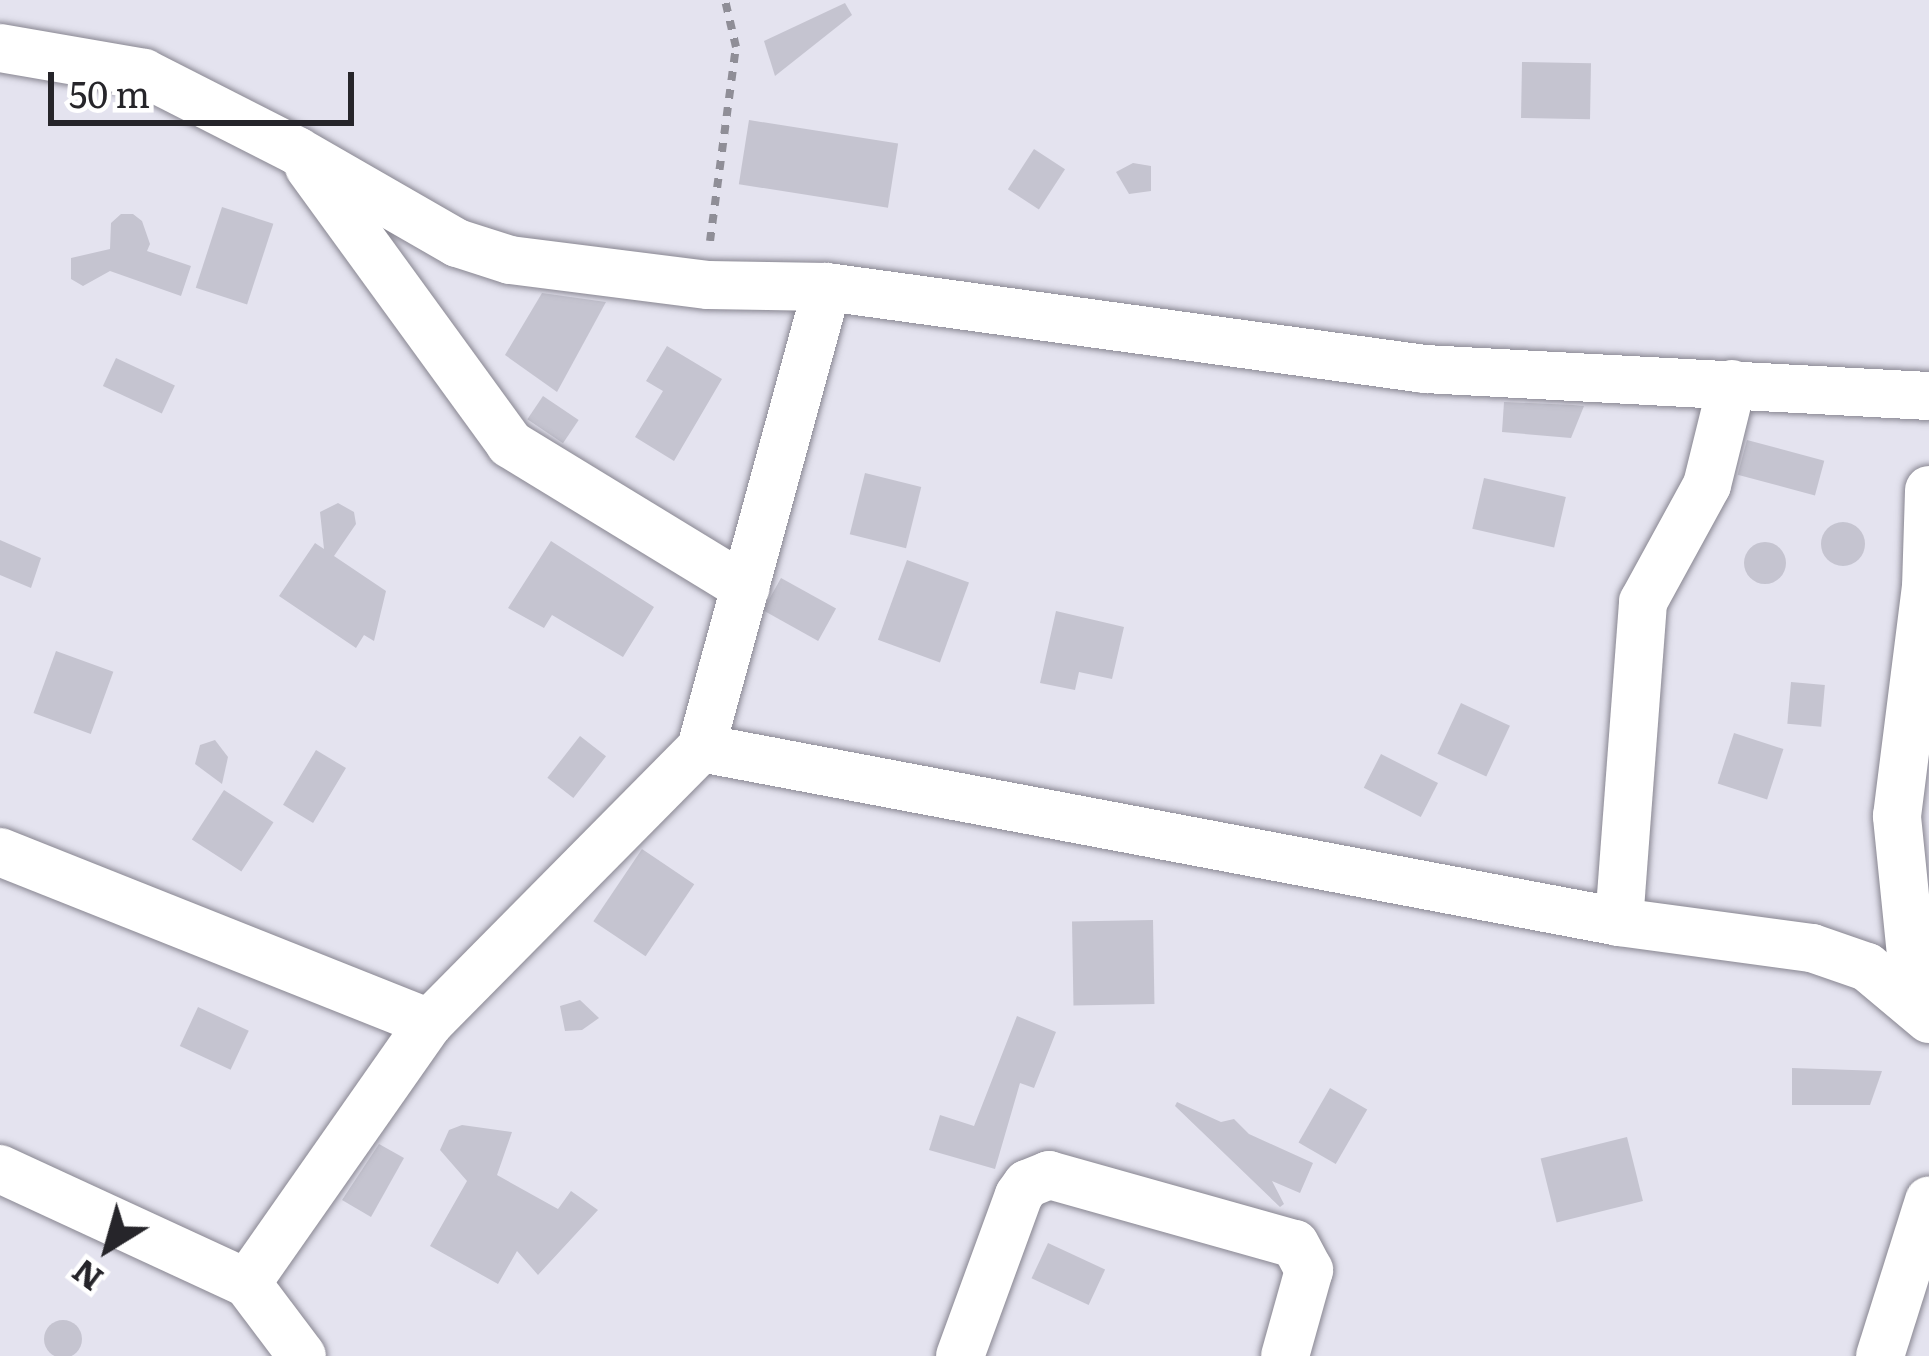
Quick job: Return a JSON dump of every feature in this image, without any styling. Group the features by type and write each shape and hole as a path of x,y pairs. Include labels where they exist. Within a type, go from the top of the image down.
{"street":[{"path":"0,48 144,73 484,254 708,284 827,287 1425,369 1929,396"},
{"path":"297,151 510,444 746,588"},
{"path":"248,1283 429,1023 700,748 827,287"},
{"path":"1619,922 1643,602 1707,485 1732,384"},
{"path":"1922,1011 1897,816 1926,587 1929,490"},
{"path":"700,748 1619,922 1840,955 1890,982 1922,1011"},
{"path":"0,852 429,1023"},
{"path":"0,1169 248,1283 302,1356"},
{"path":"960,1356 1019,1195 1027,1184 1049,1175 1295,1244 1309,1270 1285,1356"},
{"path":"1880,1356 1929,1201"}],"path":[{"path":"708,284 711,215 736,46 725,0"}],"building":[{"path":"845,3 852,15 775,76 764,41"},
{"path":"1522,62 1591,63 1590,119 1521,118"},
{"path":"749,120 898,144 888,208 739,184"},
{"path":"1034,149 1065,169 1039,209 1008,189"},
{"path":"1133,163 1151,166 1151,191 1129,194 1116,172"},
{"path":"222,207 273,224 247,305 196,288"},
{"path":"121,214 133,214 142,221 150,244 147,251 191,266 181,296 110,271 83,286 71,279 71,258 110,249 111,223"},
{"path":"542,293 606,302 557,392 505,355"},
{"path":"667,346 722,379 674,461 635,437 663,391 646,381"},
{"path":"116,358 175,385 162,414 103,386"},
{"path":"543,396 579,420 563,443 527,419"},
{"path":"1504,402 1584,406 1571,438 1502,432"},
{"path":"1747,440 1824,461 1815,495 1738,475"},
{"path":"865,473 921,487 906,548 850,534"},
{"path":"1484,478 1566,497 1554,548 1472,529"},
{"path":"338,503 354,512 356,524 334,556 386,591 374,641 364,635 356,648 279,596 315,543 324,549 320,512"},
{"path":"1843,522 1859,528 1865,544 1859,560 1843,566 1827,560 1821,544 1827,528"},
{"path":"0,540 41,558 31,588 0,575"},
{"path":"551,541 654,607 623,657 552,615 544,628 508,608"},
{"path":"1765,542 1780,548 1786,563 1780,578 1765,584 1750,578 1744,563 1750,548"},
{"path":"907,560 969,583 940,662 878,640"},
{"path":"781,578 836,609 818,641 763,610"},
{"path":"1056,611 1124,627 1112,679 1079,672 1075,690 1040,683"},
{"path":"56,651 113,672 91,734 33,713"},
{"path":"1791,682 1825,685 1821,727 1787,724"},
{"path":"1461,703 1510,726 1486,777 1437,754"},
{"path":"1734,733 1783,749 1767,799 1718,783"},
{"path":"580,736 606,756 573,798 547,778"},
{"path":"215,740 228,757 222,784 195,764 200,745"},
{"path":"316,750 346,768 313,823 283,805"},
{"path":"1381,754 1438,783 1421,817 1364,788"},
{"path":"224,790 273,822 241,872 192,839"},
{"path":"642,849 694,884 646,956 593,921"},
{"path":"1153,920 1154,1004 1073,1005 1072,921"},
{"path":"580,1000 599,1018 582,1030 565,1031 560,1006"},
{"path":"198,1007 249,1031 231,1070 180,1046"},
{"path":"1017,1016 1056,1032 1034,1088 1020,1083 995,1169 929,1150 940,1115 974,1126"},
{"path":"1792,1068 1882,1071 1870,1105 1792,1105"},
{"path":"1330,1088 1367,1110 1336,1164 1298,1143"},
{"path":"1177,1102 1221,1122 1234,1119 1249,1134 1313,1163 1300,1193 1272,1181 1284,1204 1280,1207 1175,1106"},
{"path":"462,1125 512,1132 497,1175 558,1209 571,1191 598,1210 538,1275 517,1251 498,1284 430,1246 467,1181 440,1150 449,1130"},
{"path":"1627,1137 1643,1201 1557,1223 1541,1159"},
{"path":"379,1144 404,1158 371,1217 342,1200"},
{"path":"1048,1243 1105,1270 1089,1305 1032,1278"},
{"path":"63,1320 76,1326 82,1339 76,1352 63,1358 50,1352 44,1339 50,1326"}]}
